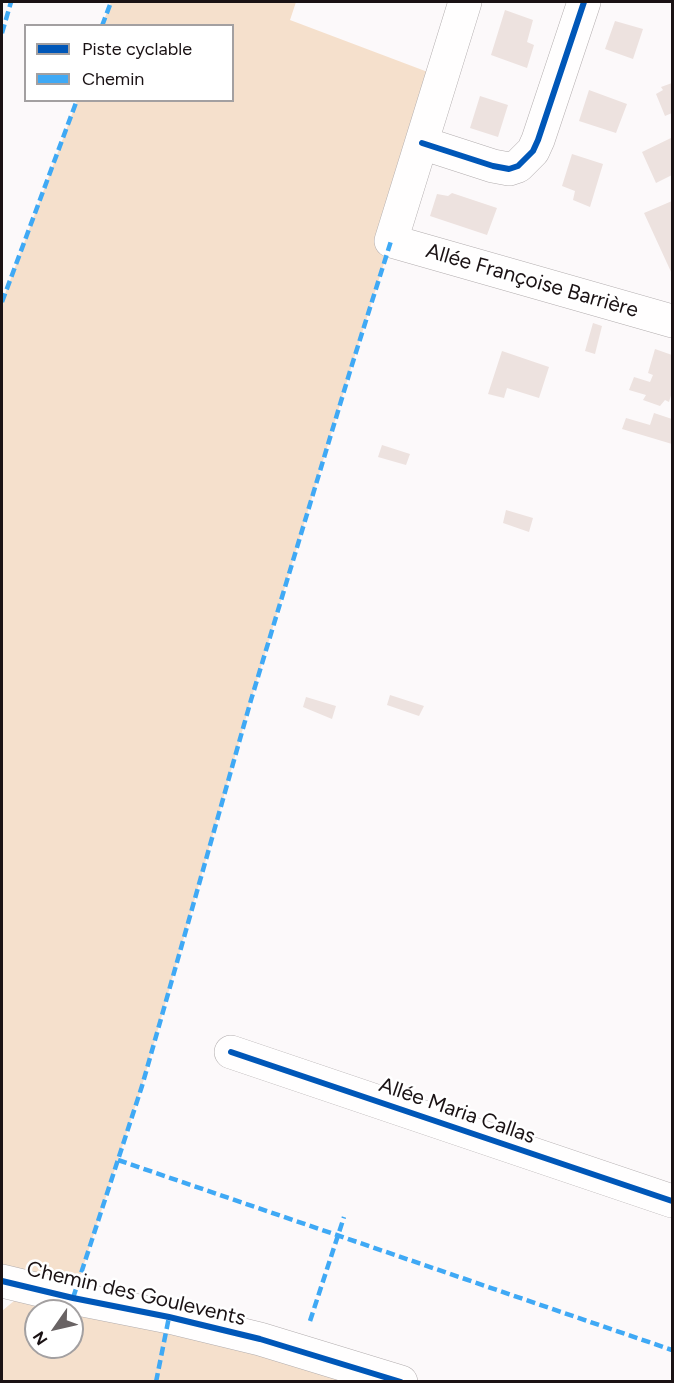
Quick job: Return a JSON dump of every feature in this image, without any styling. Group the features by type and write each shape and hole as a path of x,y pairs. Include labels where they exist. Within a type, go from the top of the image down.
{"street":[{"path":"465,2 422,143 493,166 510,169 518,166 533,151 538,140 584,2"},
{"name":"Allée Françoise Barrière","path":"422,143 391,241 672,321"},
{"name":"Allée Maria Callas","path":"231,1052 672,1202"},
{"name":"Chemin des Goulevents","path":"2,1281 260,1339 401,1382"}],"shaded area":[{"path":"111,2 296,2 290,20 441,77 251,700 142,1086 73,1298 2,1281 2,302 77,102 234,102 234,24 102,24"},
{"path":"21,1295 38,1299 24,1299 24,1359 84,1359 84,1309 401,1382 2,1382 2,1311"}],"building":[{"path":"505,10 533,20 527,42 534,45 527,68 491,55"},
{"path":"615,21 643,29 633,59 605,49"},
{"path":"672,83 672,113 665,116 656,94 663,90 661,87"},
{"path":"589,90 627,104 616,133 579,121"},
{"path":"480,96 508,105 498,137 470,128"},
{"path":"671,138 672,175 656,183 642,152"},
{"path":"572,154 603,164 590,207 573,200 575,191 562,186"},
{"path":"452,193 497,208 487,235 430,216 437,194 448,196"},
{"path":"672,201 672,274 644,213"},
{"path":"593,323 602,326 595,354 585,351"},
{"path":"655,349 672,355 672,392 669,402 665,400 660,406 643,400 646,395 629,390 634,377 650,382 653,375 648,373"},
{"path":"502,351 549,367 539,398 507,388 504,398 488,394"},
{"path":"654,413 672,419 672,444 622,429 626,418 650,425"},
{"path":"382,445 410,454 406,465 378,457"},
{"path":"506,510 533,518 529,532 503,523"},
{"path":"390,695 424,706 419,716 387,705"},
{"path":"306,697 336,706 332,719 303,707"}],"marked path":[{"path":"2,33 11,2"},
{"path":"103,24 111,2"},
{"path":"2,302 76,102"},
{"path":"73,1298 142,1086 251,700 391,241"},
{"path":"118,1160 672,1350"},
{"path":"310,1321 344,1217"},
{"path":"156,1382 169,1317"}],"cycle path":[{"path":"422,143 493,166 509,169 518,166 533,151 538,140 584,2"},
{"path":"231,1052 672,1201"},
{"path":"2,1281 260,1339 401,1382"}]}
